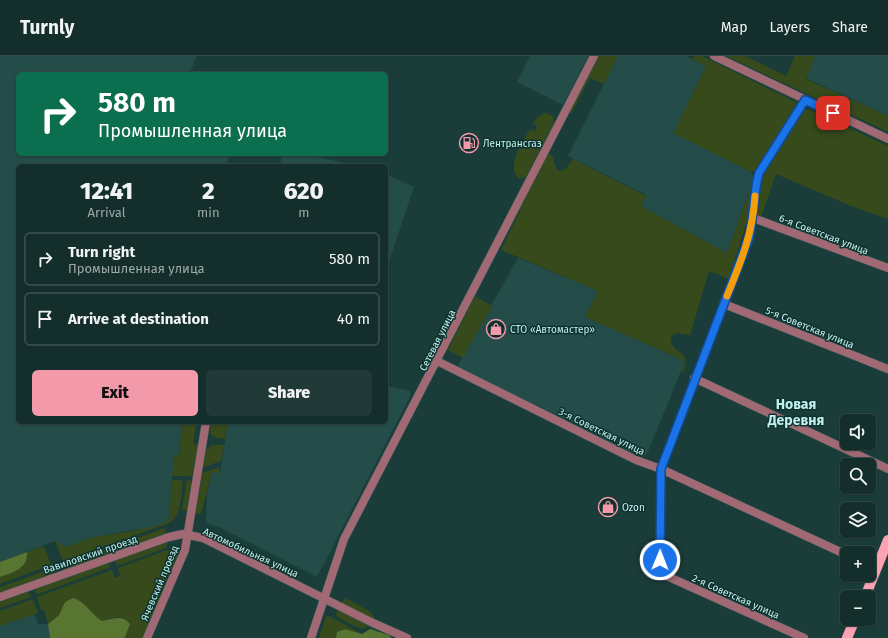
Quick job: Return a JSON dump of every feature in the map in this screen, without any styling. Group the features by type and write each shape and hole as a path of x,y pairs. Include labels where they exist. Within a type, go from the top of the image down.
{"main road":[{"path":"876,561 888,540"},
{"path":"847,638 852,626"}],"street":[{"name":"Сетевая улица","path":"311,638 344,539 594,56"},
{"path":"714,56 888,139"},
{"path":"661,469 694,378 749,238 754,218 756,184 759,173 805,100"},
{"name":"6-я Советская улица","path":"754,218 888,268"},
{"name":"5-я Советская улица","path":"724,304 888,369"},
{"name":"3-я Советская улица","path":"437,361 636,460 661,469 840,551"},
{"path":"694,378 888,469"},
{"name":"Автомобильная улица","path":"206,424 188,535 203,538 373,623 408,638"},
{"name":"2-я Советская улица","path":"661,469 660,573 804,638"},
{"name":"Вавиловский проезд","path":"0,597 169,537 183,534 188,535"},
{"name":"Ячевский проезд","path":"147,638 185,550 188,535"}],"shaded area":[{"path":"0,56 197,56 190,72 16,72 16,156 229,156 227,164 16,164 16,424 182,424 179,455 174,456 169,519 164,524 147,529 138,529 87,539 67,547 55,541 0,562"},
{"path":"530,56 588,56 563,105 517,82"},
{"path":"618,56 686,56 706,65 674,133 751,172 754,178 727,253 641,206 646,195 568,156"},
{"path":"815,56 888,56 888,116 806,78"},
{"path":"282,156 314,156 349,164 280,164"},
{"path":"388,175 414,187 388,264"},
{"path":"518,258 598,291 585,317 685,361 647,454 643,457 625,450 623,445 625,440 619,437 617,442 612,443 601,438 599,435 457,367"},
{"path":"388,386 411,391 410,397 317,577 221,528 209,524 206,521 207,494 212,472 220,472 228,424 388,424"},
{"path":"35,614 38,624 48,624 50,638 0,638 0,626"}],"green space":[{"path":"598,56 618,56 604,84 590,78 571,114 570,111"},
{"path":"695,56 702,56 798,103 797,109 760,168 751,172 673,133 706,66 692,59"},
{"path":"726,56 745,56 786,76 795,56 815,56 806,79 888,116 888,132"},
{"path":"805,110 810,110 888,146 888,219 851,206 776,174 761,217 755,216 756,197 761,175 771,155 784,135"},
{"path":"546,113 553,116 554,122 526,177 519,179 515,174 514,161 530,129 535,131 537,126 533,124 535,120 540,115"},
{"path":"547,154 552,155 557,170 560,171 566,169 573,159 646,196 641,206 727,253 754,178 749,215 729,279 709,271 690,335 677,333 671,336 674,347 683,355 685,361 585,317 598,291 501,250"},
{"path":"475,296 492,306 463,358 448,350"},
{"path":"685,361 685,364 684,372 681,371"},
{"path":"182,424 196,424 193,444 199,445 194,474 191,476 172,476 174,455 179,455"},
{"path":"211,424 228,424 225,439 217,438 210,434"},
{"path":"212,445 224,445 221,461 204,467 202,465 205,450"},
{"path":"220,467 219,473 212,472 201,514 195,513 202,473"},
{"path":"172,480 181,480 183,483 178,511 173,520 169,523 63,561 55,541 67,547 96,537 164,523 169,519"},
{"path":"187,480 190,480 193,485 188,512 182,509"},
{"path":"165,528 166,535 64,571 60,569 59,566"},
{"path":"168,541 166,548 117,566 115,561 117,558"},
{"path":"44,546 51,565 0,584 0,577 23,566 27,558 27,552"},
{"path":"167,550 180,550 143,638 123,638 130,624 127,621 117,618 102,621 94,616 84,604 65,602 59,615 48,624 44,610 41,610 37,597 112,570 115,578 120,576 118,568"},
{"path":"27,552 27,558 23,566 0,577 0,562"},
{"path":"107,562 111,567 36,595 35,588"},
{"path":"53,568 53,574 0,594 0,587"},
{"path":"27,591 31,597 0,608 0,601"},
{"path":"73,598 85,605 102,621 121,618 127,621 130,624 125,637 50,638 48,624 59,615 65,602"},
{"path":"345,598 371,612 376,620 341,604"},
{"path":"33,599 38,613 0,626 0,611"},
{"path":"338,609 369,626 361,629 337,617 336,613"},
{"path":"326,616 329,616 362,634 345,629 337,632 336,638 319,638"},
{"path":"345,629 362,634 370,629 389,635 392,638 336,638 337,632"}],"slow traffic":[{"path":"727,296 749,238 754,218 755,196"}],"place":[{"name":"Лентрансгаз","path":"469,143"},
{"name":"СТО «Автомастер»","path":"496,329"},
{"name":"Ozon","path":"608,507"}],"district":[{"name":"Новая Деревня","path":"796,412"}],"route":[{"path":"660,560 661,469 694,378 749,238 754,218 756,184 759,173 805,100 833,113"}]}
